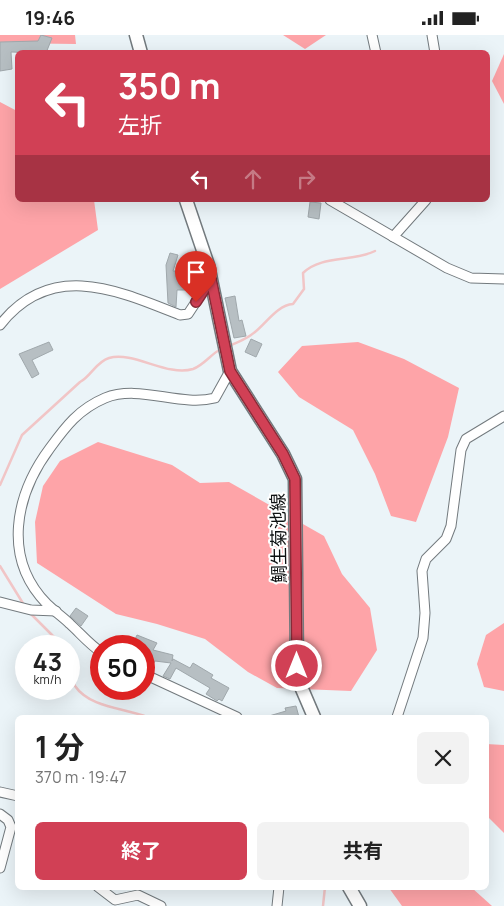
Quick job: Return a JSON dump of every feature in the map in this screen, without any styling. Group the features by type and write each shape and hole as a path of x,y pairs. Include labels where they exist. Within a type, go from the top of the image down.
{"main road":[{"path":"136,35 140,50"},
{"name":"鯛生菊池線","path":"187,202 211,279 230,371 283,454 295,479 297,666 302,689 313,715"},
{"path":"351,890 360,906"}],"street":[{"path":"372,35 375,50"},
{"path":"432,35 434,50"},
{"path":"333,202 447,268 472,278 504,279"},
{"path":"394,237 424,202"},
{"path":"0,325 21,302 43,291 79,285 100,286 180,315 188,314 211,279"},
{"path":"90,642 46,603 32,584 23,563 16,532 24,493 39,463 69,421 85,407 108,397 128,394 152,395 191,401 215,398 230,371"},
{"path":"398,715 424,638 426,613 422,571 426,559 446,539 451,526 461,450 466,439 504,416"},
{"path":"0,602 31,610 56,611"},
{"path":"155,679 233,715"},
{"path":"0,792 15,795"},
{"path":"0,814 8,820 11,827 0,868"},
{"path":"101,890 114,903 138,895 161,906"},
{"path":"278,906 279,890"}],"shaded area":[{"path":"0,35 75,35 76,44 0,43"},
{"path":"283,35 326,35 305,49"},
{"path":"504,54 504,104 492,81"},
{"path":"0,102 15,110 15,202 94,202 98,230 0,289"},
{"path":"358,342 404,359 459,388 448,437 416,522 391,516 375,474 353,430 299,397 278,372 302,346"},
{"path":"98,442 172,465 200,483 229,482 324,536 342,574 370,608 377,650 351,691 277,688 248,672 205,639 116,614 37,563 35,522 43,486 60,461"},
{"path":"504,623 504,691 484,687 477,664 486,635"},
{"path":"489,744 504,745 504,833 489,818"},
{"path":"390,890 474,890 492,906 402,906"}],"building":[{"path":"41,35 52,38 47,50 15,50 15,52 11,52 12,69 0,71 0,42 38,41"},
{"path":"310,202 321,203 319,219 308,217"},
{"path":"170,253 178,255 173,271 181,271 181,277 187,277 188,290 177,290 176,307 168,303 166,265"},
{"path":"235,296 239,321 242,320 246,336 234,338 225,298"},
{"path":"251,339 262,344 256,357 245,352"},
{"path":"49,342 53,350 32,360 39,374 32,378 19,354"},
{"path":"76,608 88,616 81,626 70,616"},
{"path":"155,650 173,655 172,661 173,659 190,668 193,663 213,675 211,678 229,688 222,701 219,699 217,701 206,694 210,688 176,668 170,679 163,676 171,663 155,661"},
{"path":"296,706 298,715 272,715 286,711 285,708"}],"waterway":[{"path":"229,346 251,335 281,308 293,304 304,289 303,273 310,267 328,261 357,257 375,251"},
{"path":"0,485 22,435 104,360 119,357 129,358 172,370 183,371 197,367 221,349"},
{"path":"0,566 24,605"},
{"path":"30,613 52,635"},
{"path":"80,692 89,699 99,703 141,715"},
{"path":"323,906 325,890"}],"route":[{"path":"196,302 211,279 230,371 283,454 292,469 295,479 297,495 297,666"}]}
